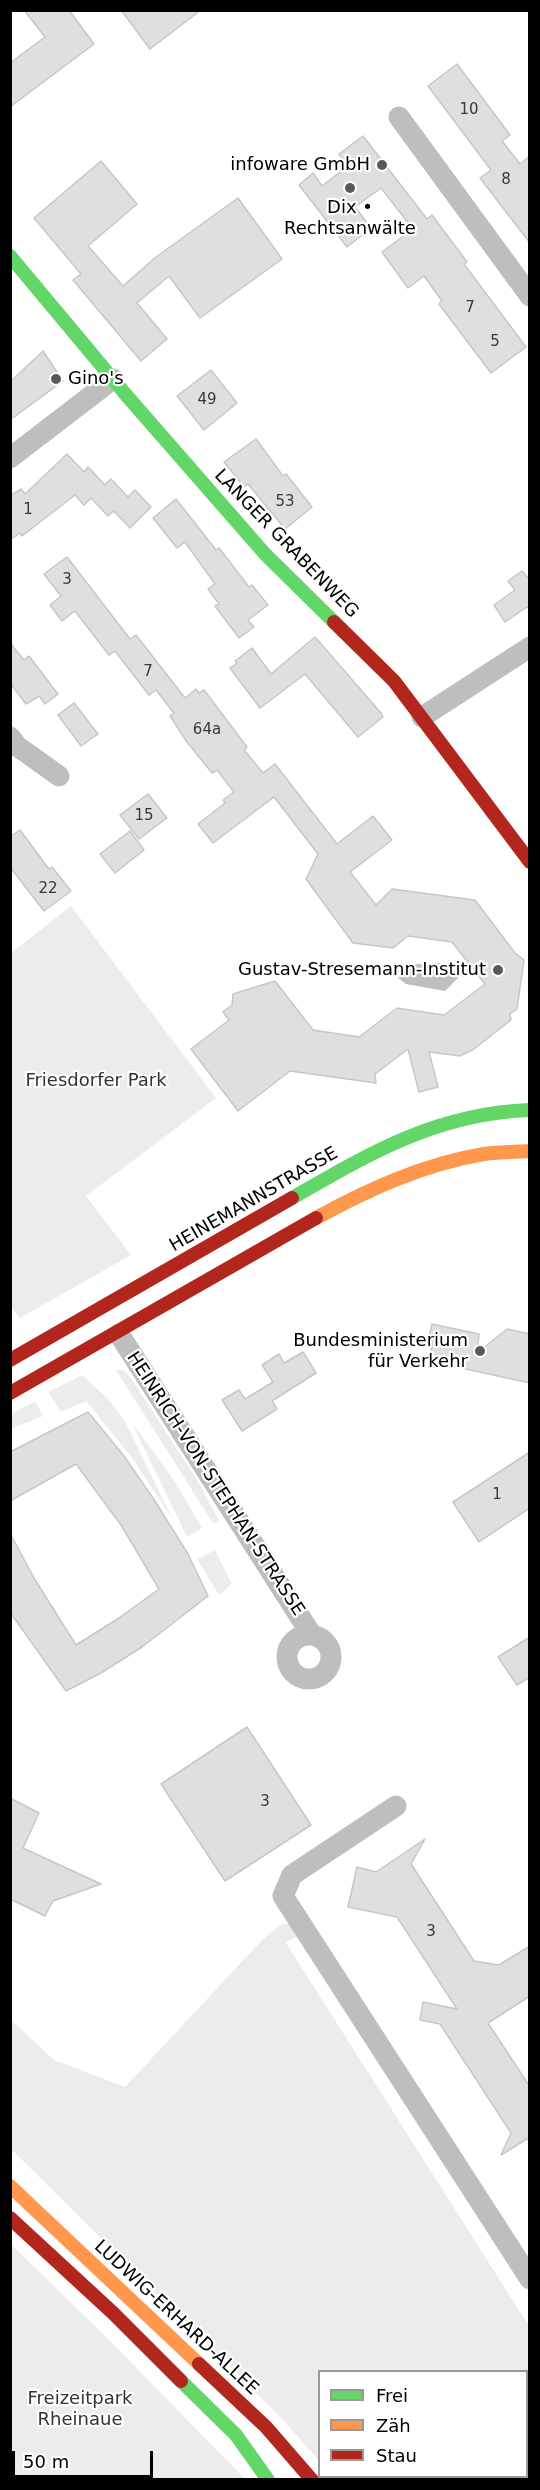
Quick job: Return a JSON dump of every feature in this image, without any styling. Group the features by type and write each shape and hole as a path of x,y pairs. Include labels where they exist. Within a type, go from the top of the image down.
{"main road":[{"name":"LANGER GRABENWEG","path":"10,256 113,380 265,554 394,681 530,862"},
{"path":"512,1110 530,1105"},
{"name":"HEINEMANNSTRASSE","path":"10,1360 337,1172 382,1149 438,1123 471,1115 530,1110"},
{"path":"10,1393 118,1334 280,1239 447,1148"},
{"path":"391,1180 446,1162 478,1155 530,1151"},
{"path":"102,1307 118,1334"},
{"name":"LUDWIG-ERHARD-ALLEE","path":"10,2186 266,2427 312,2480"},
{"path":"10,2218 112,2313 236,2435 267,2480"}],"street":[{"path":"399,117 530,296"},
{"path":"10,458 113,380"},
{"path":"422,717 530,647"},
{"path":"10,737 17,746 58,776"},
{"name":"HEINRICH-VON-STEPHAN-STRASSE","path":"118,1334 311,1634"},
{"path":"396,1806 292,1875 283,1896 530,2279"}],"green space":[{"name":"Friesdorfer Park","path":"71,906 216,1098 86,1196 131,1255 20,1318 10,1306 11,953"},
{"path":"116,1370 123,1370 131,1378 199,1483 219,1521 213,1523"},
{"path":"82,1375 107,1398 125,1421 173,1520 133,1459 86,1401 61,1412 48,1392"},
{"path":"35,1401 43,1416 11,1429 11,1414"},
{"path":"132,1423 174,1480 202,1528 187,1537"},
{"path":"215,1550 232,1584 219,1595 197,1559"},
{"path":"289,1923 297,1936 286,1943 529,2326 529,2479 336,2479 528,2478 528,2370 318,2370 318,2460 284,2421 11,2149 10,2019 54,2060 125,2087 263,1939 280,1925"},
{"name":"Freizeitpark Rheinaue","path":"11,2244 112,2343 245,2479 11,2479"}],"shaded area":[{"path":"448,963 458,978 445,991 406,984 398,978 417,964"}],"building":[{"path":"24,10 69,10 94,44 10,107 10,63 45,37"},
{"path":"121,10 201,10 150,49"},
{"path":"457,64 510,135 502,141 520,164 530,156 530,243 480,178 491,170 428,86"},
{"path":"363,136 427,219 432,215 467,262 464,264 526,347 491,373 439,304 442,301 424,276 408,288 382,252 413,229 381,188 355,207 371,228 347,247 299,185 313,173 322,186 348,166 339,154"},
{"path":"101,161 137,204 88,246 123,286 156,257 238,198 282,259 200,318 169,276 137,303 167,339 141,361 73,280 81,274 34,218"},
{"path":"43,351 63,381 10,420 10,382"},
{"path":"211,370 237,403 204,430 177,396"},
{"path":"256,439 283,476 286,474 312,507 285,529 248,484 244,487 224,462"},
{"path":"67,454 84,472 88,467 105,485 111,479 128,497 135,490 151,507 130,528 114,511 108,516 91,498 84,505 75,495 22,536 20,533 10,540 10,496 21,489 25,494"},
{"path":"176,499 216,550 219,548 249,587 252,585 268,605 248,620 254,627 239,638 215,606 219,604 208,589 215,584 185,542 177,548 153,518"},
{"name":"Gustav-Stresemann-Institut","path":"67,557 130,639 136,635 185,698 196,689 199,693 204,690 247,747 244,750 263,773 275,764 337,844 373,816 392,840 350,872 376,905 392,889 475,900 515,953 524,960 517,1009 510,1014 511,1020 474,1049 460,1056 429,1052 438,1087 419,1092 408,1049 375,1074 376,1083 290,1071 238,1111 191,1049 229,1020 223,1012 232,1005 233,994 275,981 313,1030 359,1037 397,1008 444,1015 485,984 452,942 408,936 393,948 353,943 306,879 318,854 274,797 213,843 198,824 225,803 223,800 234,792 217,770 212,773 187,742 170,716 174,713 156,690 149,695 115,651 109,655 75,611 62,621 50,605 61,596 44,574"},
{"path":"522,571 530,580 530,610 527,607 505,622 494,605 515,590 508,581"},
{"path":"315,637 383,717 358,737 305,674 260,708 230,668 237,663 235,661 252,648 271,674"},
{"path":"10,643 24,660 29,656 58,694 45,704 39,696 26,704 10,683"},
{"path":"74,703 98,734 81,746 58,715"},
{"path":"148,794 167,818 139,839 120,815"},
{"path":"20,830 49,869 52,867 71,891 44,911 10,867 10,837"},
{"path":"130,831 144,850 115,873 100,854"},
{"name":"Bundesministerium für Verkehr","path":"432,1324 479,1334 477,1353 507,1329 530,1334 530,1383 429,1361 433,1341 428,1340"},
{"path":"303,1352 316,1373 272,1401 277,1409 242,1431 222,1400 239,1390 245,1399 273,1382 262,1365 279,1354 284,1363"},
{"path":"88,1412 124,1456 155,1501 188,1554 208,1596 142,1647 101,1673 66,1691 10,1612 10,1533 34,1578 76,1645 159,1589 121,1525 76,1464 10,1501 10,1452"},
{"path":"530,1452 530,1508 479,1542 453,1502"},
{"path":"530,1637 530,1677 517,1685 498,1657"},
{"path":"247,1727 311,1825 225,1881 161,1784"},
{"path":"10,1798 39,1813 23,1848 101,1884 53,1901 45,1916 10,1899"},
{"path":"425,1839 411,1864 474,1961 499,1965 530,1946 530,1996 488,2023 530,2087 530,2137 501,2155 511,2133 440,2024 420,2020 423,2002 457,2009 397,1917 348,1907 357,1867 376,1872"}],"traffic: fast":[{"path":"10,256 127,396 265,554 334,622"},
{"path":"292,1198 377,1151 435,1127 497,1113 530,1110"},
{"path":"181,2381 236,2435 268,2480"}],"traffic: slow":[{"path":"316,1218 397,1179 440,1164 484,1154 530,1151"},
{"path":"10,2186 199,2364"}],"traffic: jam":[{"path":"334,622 394,681 530,862"},
{"path":"10,1360 292,1198"},
{"path":"10,1393 316,1218"},
{"path":"10,2218 113,2313 181,2381"},
{"path":"199,2364 266,2427 312,2480"}],"place":[{"name":"infoware GmbH","path":"382,165"},
{"name":"Dix • Rechtsanwälte","path":"350,188"},
{"name":"Gino's","path":"56,379"},
{"name":"Gustav-Stresemann-Institut","path":"498,970"},
{"name":"Bundesministerium für Verkehr","path":"480,1351"}]}
